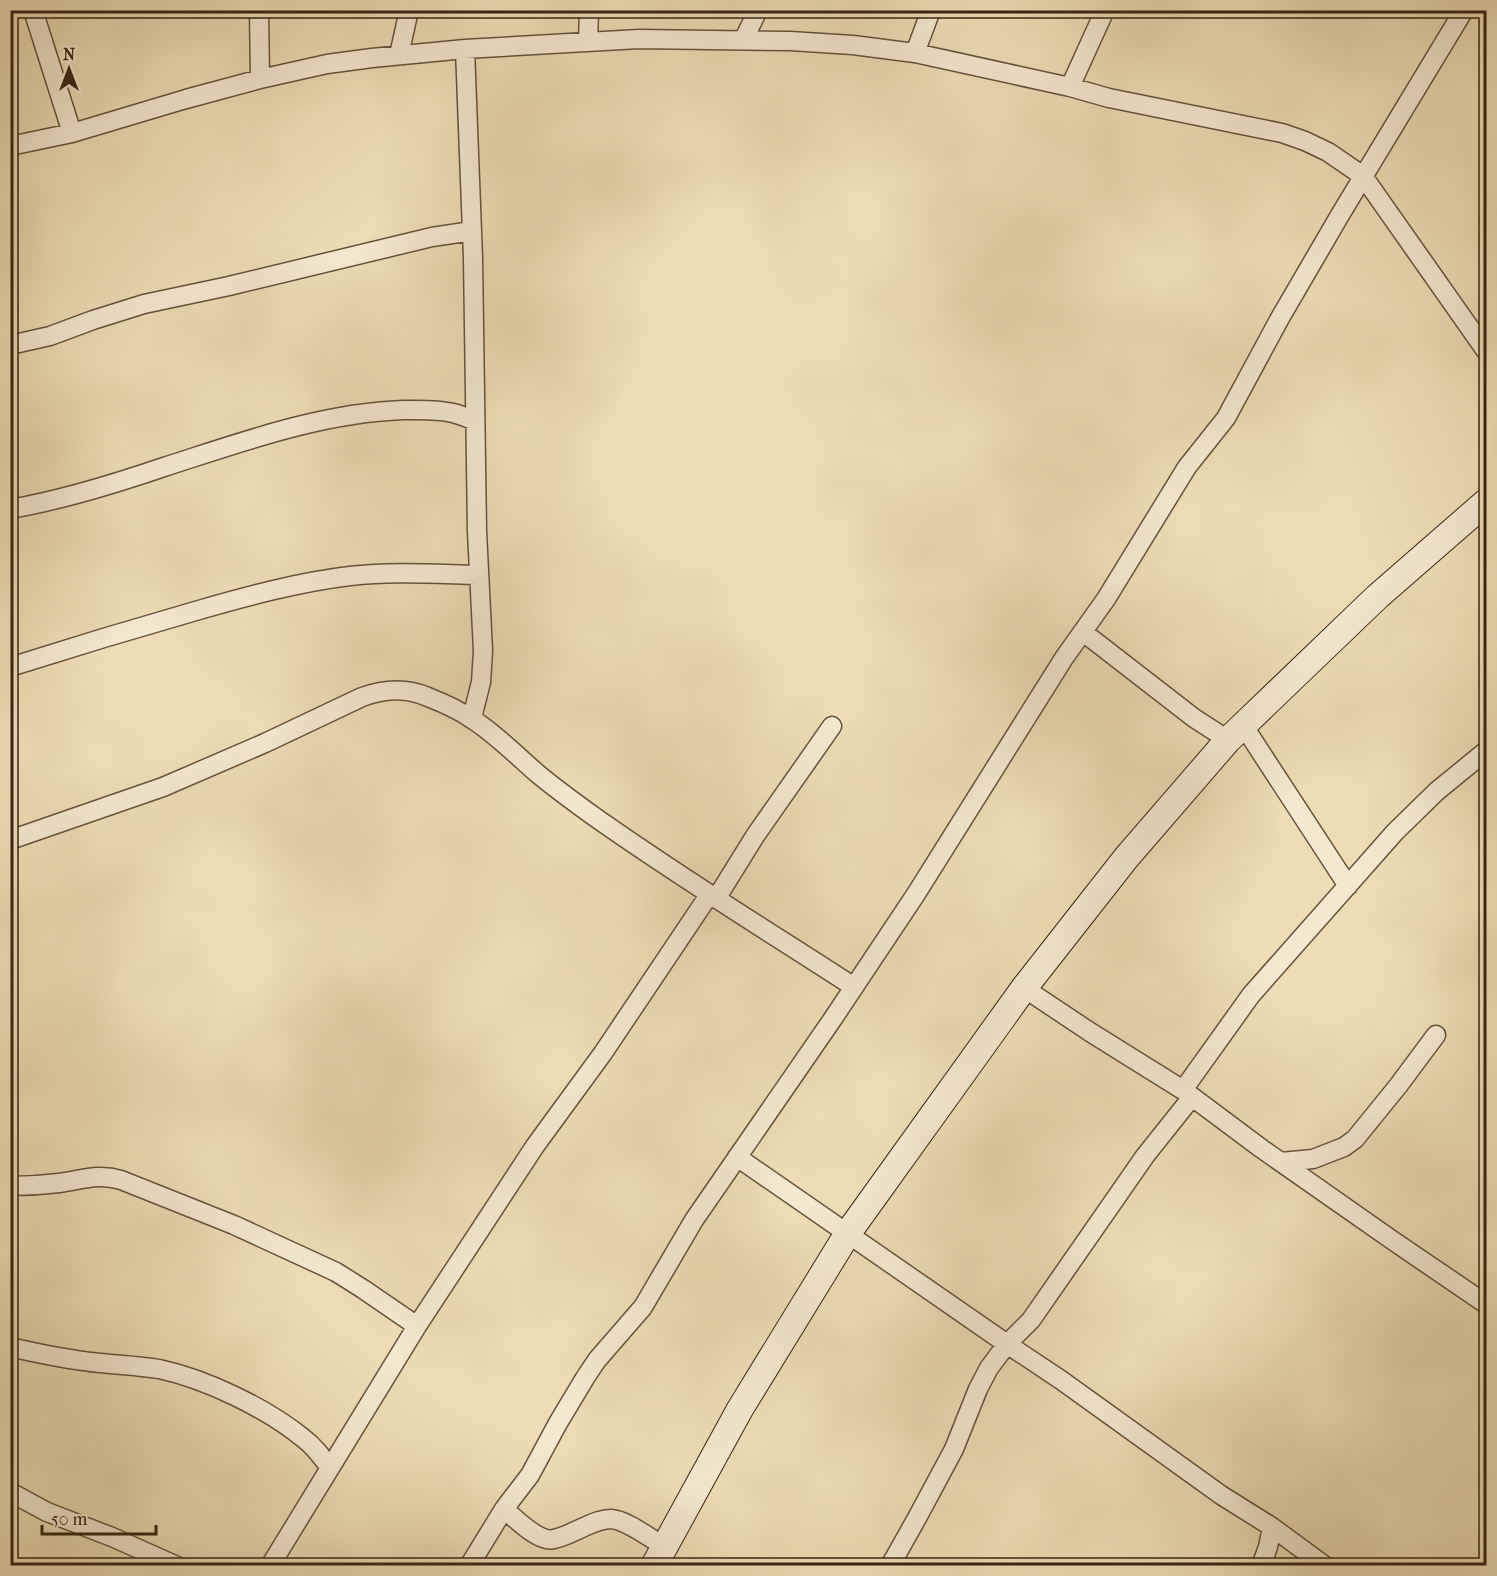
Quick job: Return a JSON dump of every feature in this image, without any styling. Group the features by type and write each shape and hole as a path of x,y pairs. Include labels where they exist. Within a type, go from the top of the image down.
{"main road":[{"path":"659,1556 740,1409 848,1233 1024,988 1126,858 1236,733 1377,597 1486,502"}],"street":[{"path":"33,10 72,133"},
{"path":"259,10 260,79"},
{"path":"399,55 410,10"},
{"path":"588,42 589,10"},
{"path":"744,39 758,10"},
{"path":"915,53 931,10"},
{"path":"1070,87 1105,10"},
{"path":"469,1566 504,1509 530,1475 585,1378 597,1360 643,1307 694,1220 916,894 1052,677 1106,599 1186,466 1219,428 1235,404 1281,318 1363,176 1464,10"},
{"path":"10,146 72,133 260,79 327,64 399,55 639,39 744,39 853,45 915,53 1070,87 1139,105 1281,133 1328,152 1363,176 1486,351"},
{"path":"465,49 472,231 478,575 483,642 481,682 472,718"},
{"path":"10,345 50,336 144,304 432,237 472,231"},
{"path":"10,509 96,489 236,444 332,418 363,413 416,410 451,412 475,421"},
{"path":"10,667 216,605 323,580 379,574 478,575"},
{"path":"1083,632 1194,718 1236,733 1348,886"},
{"path":"10,840 163,787 375,692 408,690 472,718 538,774 591,814 713,897 854,987"},
{"path":"270,1566 417,1326 536,1146 832,726"},
{"path":"890,1566 954,1449 966,1416 989,1368 1007,1344 1031,1320 1187,1094 1251,995 1418,808 1486,751"},
{"path":"1024,988 1187,1094 1486,1304"},
{"path":"1281,1162 1313,1159 1344,1147 1355,1139 1436,1035"},
{"path":"737,1157 1061,1380 1221,1495 1272,1527 1325,1566"},
{"path":"10,1186 43,1185 93,1176 112,1178 131,1184 244,1230 336,1272 417,1326"},
{"path":"10,1347 67,1359 160,1370 196,1380 236,1397 284,1424 304,1438 330,1468"},
{"path":"10,1492 66,1520 112,1537 177,1566"},
{"path":"504,1509 537,1536 548,1540 595,1522 617,1520 627,1524 659,1556"},
{"path":"1261,1566 1272,1527"}]}
